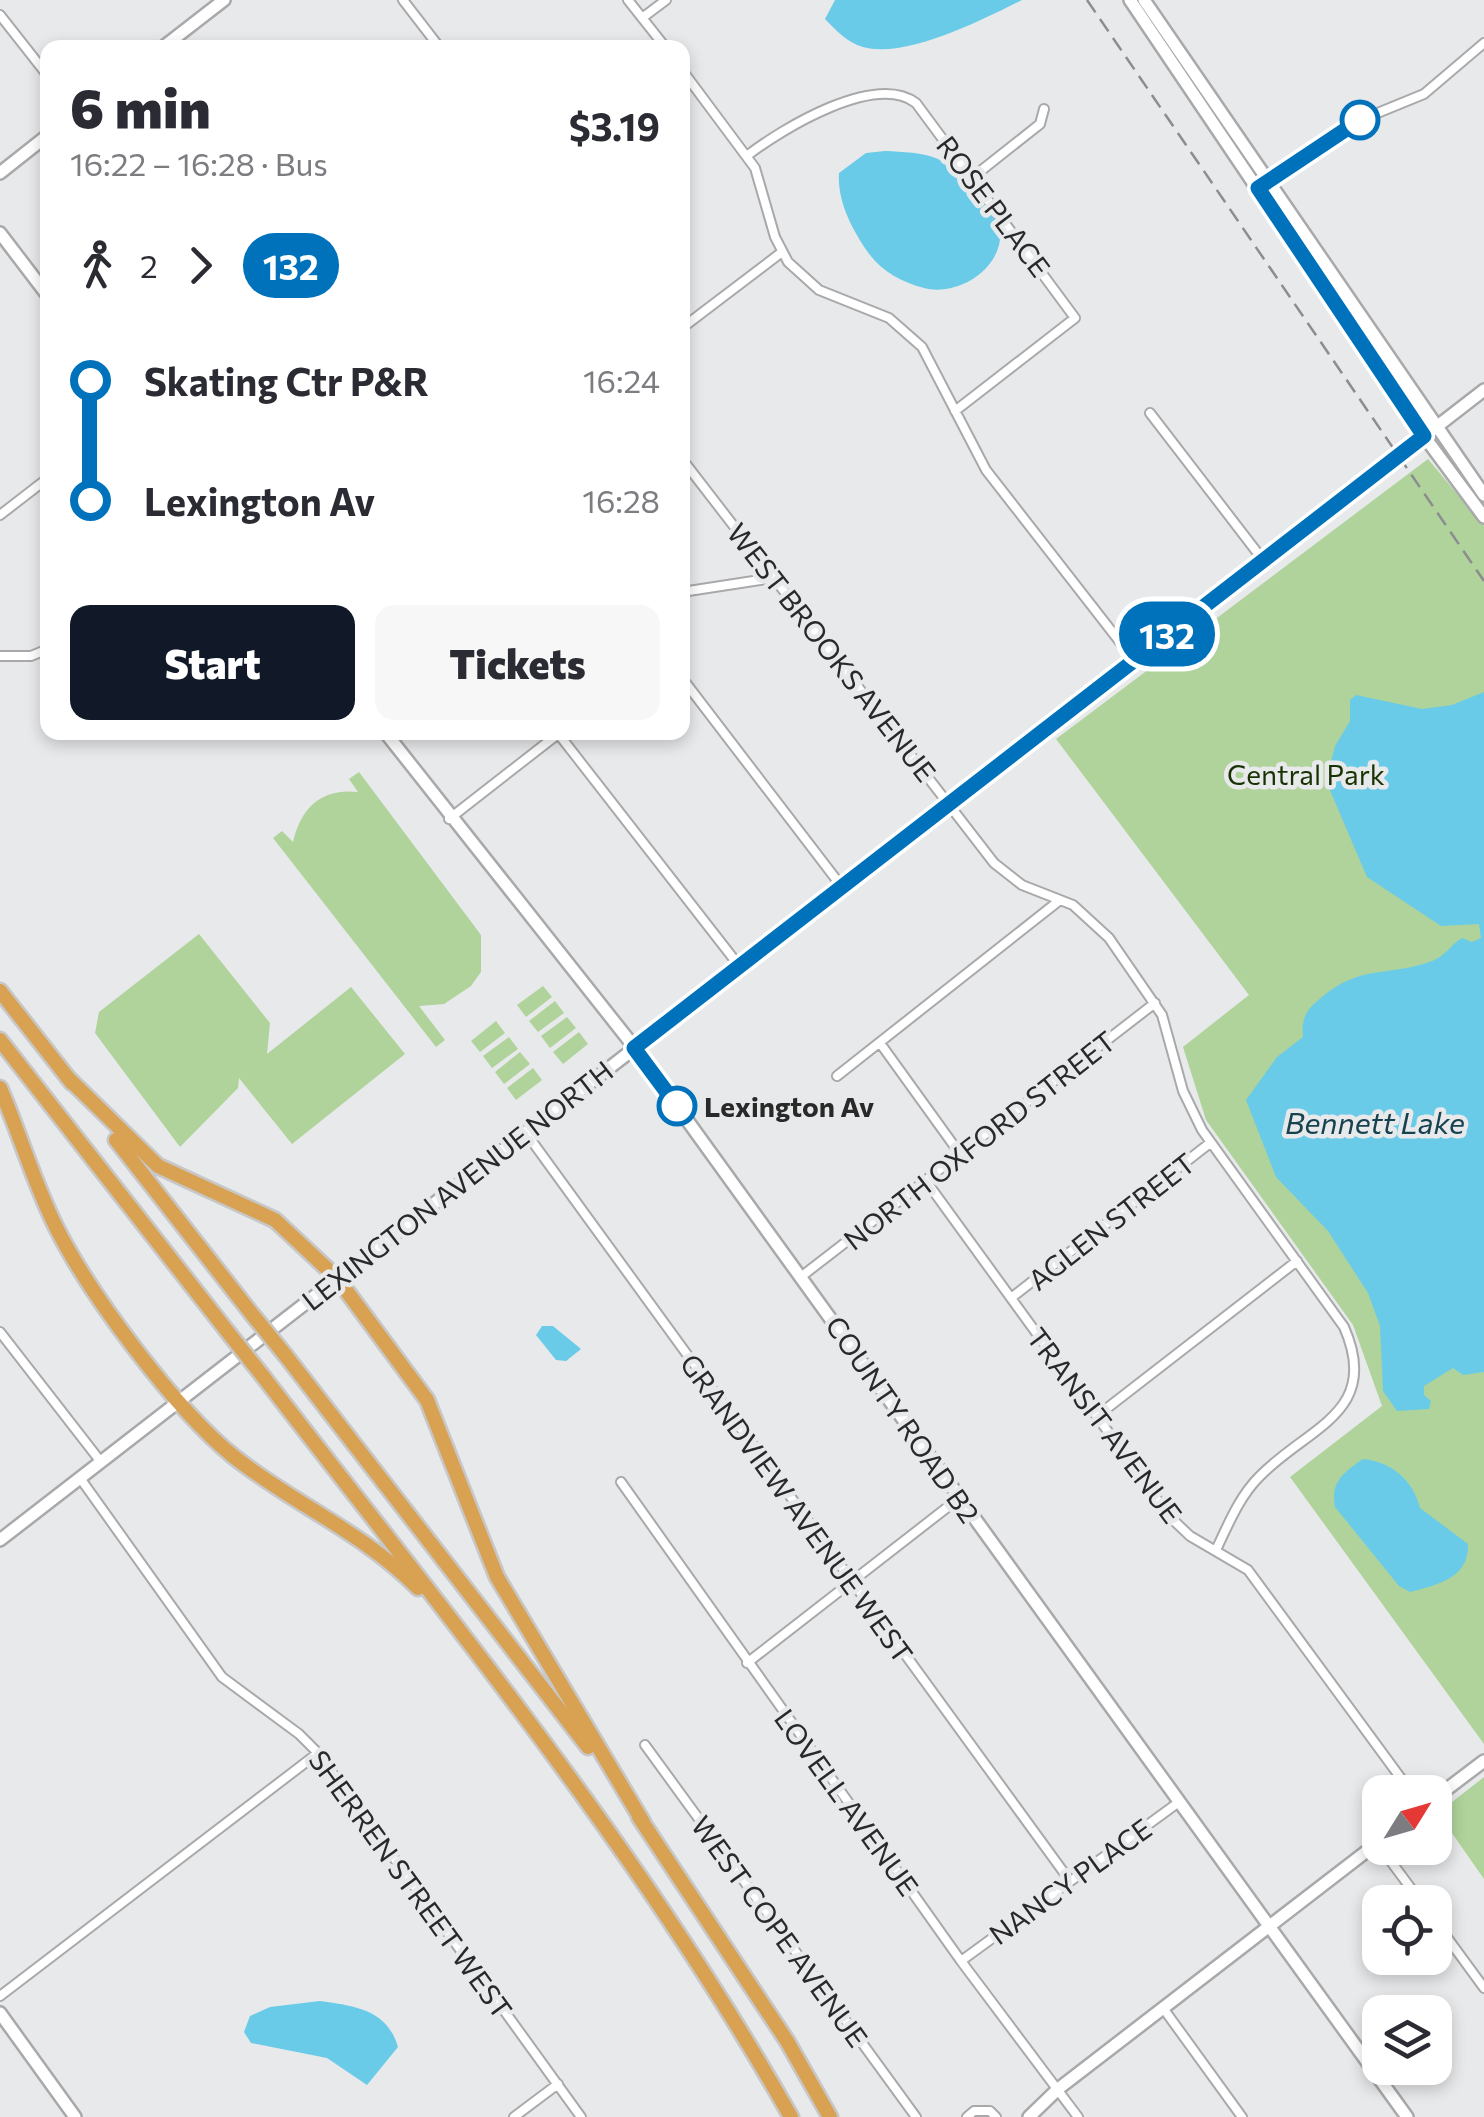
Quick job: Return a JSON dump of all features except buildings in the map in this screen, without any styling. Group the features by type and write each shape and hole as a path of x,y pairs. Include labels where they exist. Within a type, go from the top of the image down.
{"highway":[{"path":"0,991 643,1822"},
{"path":"0,1040 486,1663 649,1887 791,2117"},
{"path":"67,1077 158,1166 275,1220 337,1278 428,1400 497,1577 643,1822 780,2030 830,2117"},
{"path":"0,1088 44,1200 70,1252 178,1401 234,1457 344,1526 393,1564 486,1663"}],"main road":[{"path":"172,40 224,0"},
{"path":"1130,0 1484,495"},
{"path":"1144,0 1424,436 1484,517"},
{"path":"0,173 40,141"},
{"path":"0,233 40,286"},
{"name":"LEXINGTON AVENUE NORTH","path":"0,1540 1484,390"},
{"name":"COUNTY ROAD B2","path":"391,740 634,1048 1408,2117"},
{"path":"1452,1785 1484,1760"},
{"path":"1029,2117 1058,2089 1362,1858"},
{"path":"0,2012 75,2117"}],"street":[{"path":"403,0 434,40"},
{"path":"628,0 660,40"},
{"path":"642,18 666,0"},
{"path":"0,15 40,66"},
{"path":"1263,185 1358,121 1424,94 1484,44"},
{"path":"690,80 748,155 761,182 782,252 798,273 819,290 888,318 912,336 930,359 986,470 1134,660"},
{"name":"ROSE PLACE","path":"748,155 790,124 828,107 894,94 909,97 973,177 1075,318 955,411"},
{"path":"973,177 1040,124 1044,109"},
{"path":"690,322 782,252"},
{"path":"1150,412 1263,560"},
{"name":"WEST BROOKS AVENUE","path":"690,469 1003,871 1060,900 1099,926 1155,1003 1173,1042 1187,1102 1210,1143 1344,1327 1356,1365 1353,1387 1332,1418 1254,1481 1216,1550"},
{"path":"0,515 40,484"},
{"path":"690,591 774,578"},
{"path":"0,656 40,652"},
{"path":"690,688 842,888"},
{"path":"450,818 548,740"},
{"path":"562,740 740,967"},
{"path":"837,1076 1060,900"},
{"name":"NORTH OXFORD STREET","path":"802,1276 1155,1003"},
{"path":"880,1043 960,1154"},
{"name":"GRANDVIEW AVENUE WEST","path":"526,1134 1070,1882"},
{"name":"AGLEN STREET","path":"1011,1298 1210,1143"},
{"name":"TRANSIT AVENUE","path":"926,1181 1170,1517 1190,1536 1238,1562 1257,1581 1399,1775"},
{"path":"1097,1416 1297,1261"},
{"path":"0,1332 101,1462"},
{"name":"SHERREN STREET WEST","path":"80,1478 222,1677 299,1734 318,1753 581,2117"},
{"name":"LOVELL AVENUE","path":"621,1482 960,1961 1078,2117"},
{"path":"747,1663 958,1498"},
{"name":"WEST COPE AVENUE","path":"645,1745 916,2117"},
{"path":"0,1996 318,1753"},
{"name":"NANCY PLACE","path":"960,1961 1179,1802"},
{"path":"1452,1944 1484,1988"},
{"path":"1163,2008 1242,2117"},
{"path":"514,2117 558,2084"},
{"path":"966,2117 990,2111 996,2117"}],"green space":[{"name":"Central Park","path":"1428,459 1484,526 1484,1744 1290,1477 1382,1406 1353,1325 1206,1120 1183,1047 1249,995 1056,739"},
{"path":"359,772 481,935 481,972 471,986 444,1004 419,1006 445,1040 436,1047 273,838 282,831 293,842 301,819 315,803 333,793 358,792 349,779"},
{"path":"199,934 270,1023 267,1054 351,987 405,1054 292,1144 239,1078 238,1088 180,1147 95,1033 99,1012"},
{"path":"543,986 552,997 526,1017 517,1005"},
{"path":"555,1001 564,1013 538,1032 529,1021"},
{"path":"567,1017 576,1028 550,1048 541,1036"},
{"path":"496,1021 505,1033 480,1052 471,1041"},
{"path":"579,1032 588,1044 563,1064 553,1052"},
{"path":"509,1037 518,1049 492,1068 483,1056"},
{"path":"520,1052 530,1064 504,1084 495,1072"},
{"path":"533,1068 542,1080 516,1100 507,1088"},
{"path":"1484,1777 1484,1879 1452,1833 1452,1802"}],"water":[{"path":"835,0 1022,0 944,35 881,49 852,42 825,19"},
{"path":"885,151 938,159 966,178 992,207 1000,226 1000,241 988,266 977,276 951,288 924,288 892,275 867,251 847,214 840,194 839,173 866,153"},
{"name":"Bennett Lake","path":"1484,692 1484,1372 1463,1375 1453,1368 1424,1386 1424,1395 1431,1401 1429,1409 1397,1411 1383,1391 1380,1326 1368,1293 1328,1231 1276,1177 1246,1100 1277,1057 1303,1037 1309,1010 1336,987 1363,975 1432,961 1462,938 1472,942 1481,938 1479,924 1441,926 1367,877 1326,781 1335,746 1350,721 1350,700 1356,695 1422,709 1452,705"},
{"path":"542,1326 553,1326 581,1349 566,1361 556,1360 536,1335"},
{"path":"1363,1459 1400,1474 1420,1508 1468,1544 1458,1572 1410,1592 1399,1586 1335,1507 1340,1478"},
{"path":"320,2001 368,2012 393,2034 398,2047 367,2085 327,2058 251,2043 244,2032 250,2016 270,2007"}],"railway":[{"path":"1087,0 1484,581"}],"bus line":[{"name":"132","path":"677,1106 634,1048 1424,436 1258,188 1360,120"}],"place":[{"name":"Lexington Av","path":"677,1106"}]}
